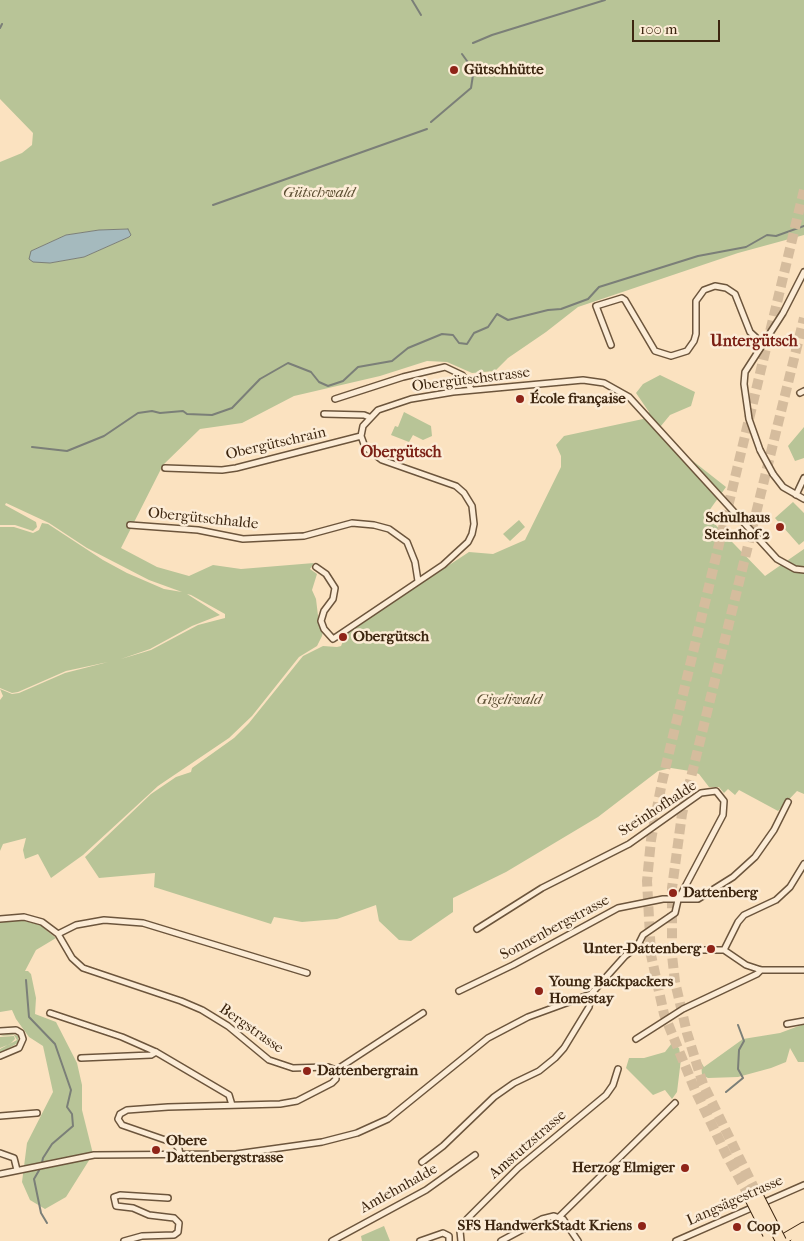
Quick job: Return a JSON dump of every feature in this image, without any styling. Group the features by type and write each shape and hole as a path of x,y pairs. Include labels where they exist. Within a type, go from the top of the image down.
{"highway":[{"path":"753,1194 776,1239"},
{"path":"796,1241 804,1236"}],"main road":[{"path":"776,1239 804,1227"}],"street":[{"path":"804,272 783,313 747,368 744,381 750,426 760,450 773,474 783,487 804,499"},
{"path":"611,345 596,306 622,298 655,351 671,356 687,351 694,341 696,334 696,301 704,290 715,286 726,288 735,294 750,332 763,344"},
{"path":"335,399 403,377 445,367 462,375 471,389"},
{"name":"Obergütschstrasse","path":"369,417 384,408 411,399 471,389 583,380 604,383 616,388 630,398 777,559 786,566 804,570"},
{"path":"316,567 326,574 335,588 333,599 324,611 321,621 324,629 333,639 443,565 468,542 474,524 472,506 464,493 456,486 372,455 365,447 361,436 363,426 369,417 364,415 324,414"},
{"name":"Obergütschrain","path":"165,468 229,469 361,436"},
{"path":"796,495 804,478"},
{"name":"Obergütschhalde","path":"130,525 198,530 243,539 304,536 346,524 374,524 389,529 407,542 415,562 418,581"},
{"name":"Steinhofhalde","path":"477,929 542,888 629,844 702,793 716,791 724,801 724,815 678,900"},
{"path":"0,1174 88,1155 118,1153 226,1155 262,1151 335,1140 388,1119 488,1038 528,1017 591,994 620,960 637,947 643,935 673,916 678,900 698,899 733,877 755,857 774,830 788,802"},
{"path":"724,950 738,922 744,915 776,900 790,887 804,864"},
{"name":"Sonnenbergstrasse","path":"459,990 513,965 618,908 663,900 678,900"},
{"path":"0,919 34,919 58,934 76,926 104,920 143,923 307,974"},
{"name":"Bergstrasse","path":"58,934 72,958 83,968 202,1010 228,1026 269,1060 293,1068 328,1067 336,1070"},
{"path":"637,947 667,950 724,950 746,966 761,970 804,970"},
{"path":"636,1039 683,1008 757,974 761,970"},
{"path":"422,1162 443,1146 494,1096 514,1083 539,1071 555,1058 564,1048 589,1007 592,998 591,994"},
{"path":"50,1013 122,1037 156,1052 229,1095 232,1105"},
{"path":"180,1155 179,1149 174,1143 122,1125 118,1119 120,1114 132,1109 280,1104 297,1101 332,1083 336,1079 336,1070 423,1013"},
{"path":"787,1024 804,1021"},
{"path":"0,1031 16,1030 21,1033 23,1039 19,1048 0,1056"},
{"path":"81,1058 151,1055 156,1052"},
{"name":"Amstutzstrasse","path":"461,1241 460,1232 467,1219 518,1168 606,1095 613,1085 618,1069"},
{"path":"559,1217 675,1103"},
{"path":"0,1116 37,1113"},
{"path":"0,1153 14,1158 17,1170"},
{"name":"Amlehnhalde","path":"332,1241 426,1190 474,1155"},
{"name":"Langsägestrasse","path":"676,1241 804,1185"},
{"path":"124,1241 142,1236 174,1235 178,1232 179,1223 174,1218 148,1215 133,1208 116,1206 114,1197 120,1195 168,1198"},
{"path":"501,1241 552,1216 559,1217 567,1224 578,1241"},
{"path":"420,1241 443,1234 449,1236 449,1241"}],"green space":[{"name":"Gütschwald","path":"0,0 804,0 804,235 738,253 578,307 508,358 495,371 472,373 447,362 427,361 380,376 294,396 242,423 200,429 163,465 121,548 157,567 189,576 213,565 241,569 314,563 310,569 317,574 312,590 316,599 319,624 323,631 322,636 317,646 299,657 252,716 229,738 158,786 83,855 51,878 38,854 25,859 23,850 26,838 3,844 0,851 0,700 3,696 0,689 12,694 19,693 65,673 108,662 66,671 18,692 12,693 0,688 0,527 14,527 33,533 39,530 42,523 48,524 103,560 127,573 164,589 182,592 149,580 87,548 49,523 6,503 5,505 36,522 37,527 33,531 15,525 0,525 0,162 22,153 32,145 33,133 0,99","holes":["127,229 131,235 129,237 84,257 50,263 31,251 66,235 99,230","187,594 225,614 225,618 198,625 151,650 121,659 150,649 192,626 220,615"]},
{"name":"Gigeliwald","path":"660,375 695,392 691,406 670,415 656,432 726,487 706,515 765,576 804,549 804,794 797,791 778,811 739,790 735,795 728,789 724,793 719,787 709,787 699,774 690,771 671,768 658,771 598,817 506,872 453,898 453,912 411,941 399,940 379,921 376,905 337,919 302,922 274,917 271,924 154,887 155,873 99,878 85,857 151,794 176,777 191,772 192,768 234,738 249,723 303,656 323,646 341,646 347,632 469,552 493,554 525,540 561,467 561,456 556,445 564,436 643,419 649,412 636,393 643,384"},
{"path":"404,412 431,426 432,436 423,440 413,435 409,442 391,435 395,426 398,427"},
{"path":"804,427 804,458 795,461 788,446"},
{"path":"793,502 804,513 804,541 799,545 775,518"},
{"path":"519,520 525,527 510,541 503,534"},
{"path":"21,920 40,925 56,938 36,950 25,971 31,974 36,998 35,1014 56,1022 77,1063 82,1085 82,1110 93,1154 66,1197 45,1209 30,1200 22,1182 27,1143 53,1092 43,1046 29,1037 12,1010 0,1012 0,922"},
{"path":"804,1024 804,1062 798,1062 790,1048 786,1062 771,1068 738,1077 708,1078 702,1075 701,1062 704,1067 743,1039 780,1033"},
{"path":"10,1033 18,1036 18,1043 0,1053 0,1049 17,1040 14,1035 0,1036"},
{"path":"14,1036 15,1039 10,1044 0,1048 0,1037"},
{"path":"672,1043 679,1048 681,1059 677,1092 672,1099 665,1090 653,1095 626,1068 629,1058 644,1058 665,1052"},
{"path":"384,1226 390,1241 362,1241 361,1236"}],"shaded area":[{"path":"128,229 131,235 129,237 84,257 50,263 33,262 29,259 31,251 66,235 99,230"}],"waterway":[{"path":"412,0 421,15"},
{"path":"473,43 492,35 605,0"},
{"path":"0,28 2,24"},
{"path":"462,54 472,68"},
{"path":"431,122 471,88 473,75"},
{"path":"213,205 427,129"},
{"path":"32,447 67,451 104,436 138,413 183,411 187,414 212,415 232,408 260,379 288,363 311,372 319,382 328,386 343,381 358,367 392,361 408,348 442,334 453,335 459,343 467,344 474,333 488,327 497,314 508,320 548,310 561,309 588,299 599,287 698,256 746,247 767,235 776,236 804,226"},
{"path":"26,980 29,1017 55,1044 71,1090 67,1107 72,1114 73,1126 52,1144 43,1158 41,1167 34,1179 41,1213 47,1223"},
{"path":"726,1092 743,1078 738,1069 739,1050 744,1041 738,1025"}],"tunnel":[{"path":"749,1196 695,1090 664,1014 651,955 647,881 651,840 662,782 804,190"},
{"path":"756,1192 703,1084 687,1033 675,982 672,955 672,888 682,814 804,318"}],"place":[{"name":"Gütschhütte","path":"454,70"},
{"name":"École française","path":"520,399"},
{"name":"Schulhaus Steinhof 2","path":"780,527"},
{"name":"Obergütsch","path":"343,637"},
{"name":"Dattenberg","path":"673,893"},
{"name":"Unter-Dattenberg","path":"711,949"},
{"name":"Young Backpackers Homestay","path":"539,991"},
{"name":"Dattenbergrain","path":"307,1071"},
{"name":"Obere Dattenbergstrasse","path":"156,1150"},
{"name":"Herzog Elmiger","path":"685,1168"},
{"name":"SFS HandwerkStadt Kriens","path":"642,1226"},
{"name":"Coop","path":"737,1227"}],"district":[{"name":"Untergütsch","path":"754,342"},
{"name":"Obergütsch","path":"401,453"}]}
